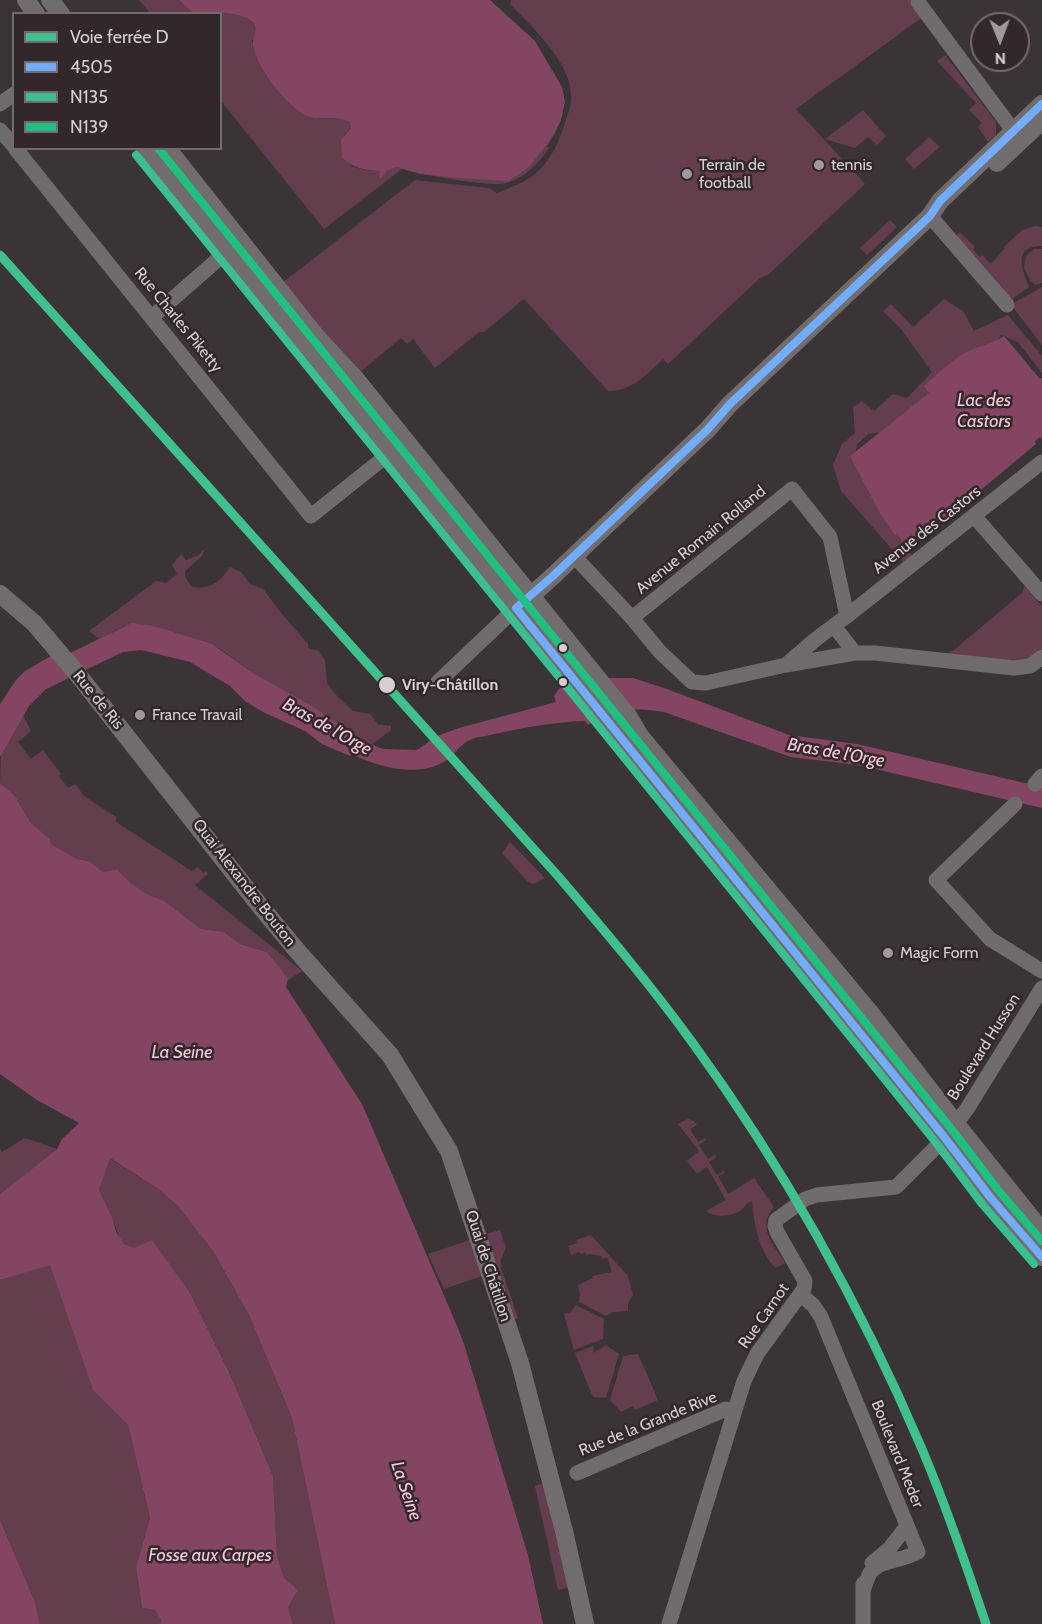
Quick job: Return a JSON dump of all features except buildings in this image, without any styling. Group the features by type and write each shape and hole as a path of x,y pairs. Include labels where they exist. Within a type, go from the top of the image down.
{"main road":[{"path":"50,0 59,12"},
{"path":"1019,135 1042,104"},
{"path":"516,608 532,596 708,429 730,404 930,216 940,201 1019,135 1042,121"},
{"path":"146,150 574,681 950,1131 1042,1231"},
{"path":"169,150 315,335 354,377 532,596 628,716 640,736 872,1015 950,1131 990,1197 1042,1257"},
{"name":"Rue de Ris","path":"0,594 26,615 79,675 189,814"},
{"name":"Quai Alexandre Bouton","path":"189,814 299,953"},
{"name":"Quai de Châtillon","path":"299,953 390,1055 449,1151 520,1363 564,1531 585,1624"}],"street":[{"path":"918,2 1019,135"},
{"name":"Rue Charles Piketty","path":"0,129 12,144"},
{"name":"Rue Charles Piketty","path":"16,150 311,516 390,453"},
{"path":"930,216 1006,305"},
{"path":"152,317 231,248 247,251"},
{"name":"Avenue des Castors","path":"786,664 1042,462"},
{"name":"Avenue Romain Rolland","path":"632,618 792,489 830,537 847,616"},
{"path":"974,516 1041,590"},
{"path":"574,556 632,618 660,652 692,682 706,683 786,664 855,653 875,653 1014,668 1030,666 1042,657"},
{"path":"438,682 516,608"},
{"path":"834,626 855,653"},
{"path":"1015,804 936,880 990,939 1042,971"},
{"name":"Boulevard Husson","path":"950,1131 977,1095 1042,988"},
{"name":"Rue Carnot","path":"669,1624 744,1381 757,1354 804,1289 805,1281 777,1232 776,1220 805,1199 817,1195 896,1187 950,1131"},
{"name":"Boulevard Meder","path":"801,1294 813,1305 821,1317 907,1526 889,1550 866,1568 863,1576 863,1624"},
{"name":"Rue de la Grande Rive","path":"577,1473 726,1409 734,1411"},
{"path":"863,1591 873,1571 888,1562 910,1557 918,1552 907,1526"}],"shaded area":[{"path":"139,0 179,0 192,12 149,12"},
{"path":"511,0 917,0 927,14 796,109 865,184 668,364 663,359 631,385 608,391 524,299 435,368 413,339 407,344 401,338 354,377 277,287 415,180 489,188 497,193 523,182 543,166 557,145 563,129 571,102 570,85 549,46 510,4"},
{"path":"226,11 243,16 254,23 256,33 252,42 319,119 346,119 351,122 351,128 344,136 351,166 375,171 557,129 547,147 549,148 540,159 526,174 514,180 507,183 487,184 402,169 324,229 222,102 222,12"},
{"path":"945,55 996,122 996,135 988,142 978,127 982,123 969,110 976,103 937,61"},
{"path":"863,110 886,136 877,145 868,137 855,148 825,139"},
{"path":"929,137 940,147 914,169 905,159"},
{"path":"890,220 897,227 867,255 860,248"},
{"path":"1035,226 1042,227 1042,246 1026,250 1022,260 1029,287 1011,300 953,239 960,232 975,247 973,249 980,257 982,255 991,264 1004,247 1022,230"},
{"path":"1034,249 1042,249 1042,283 1035,285 1030,281 1024,267 1026,256"},
{"path":"1042,287 1042,345 1012,304"},
{"path":"944,299 963,311 974,331 1008,315 1042,356 1042,373 1018,342 1001,335 991,349 882,432 869,434 857,444 854,461 901,533 912,556 904,563 841,491 833,465 842,444 855,433 853,407 862,401 874,411 893,394 907,398 932,372 901,329 883,311 891,304 913,327"},
{"path":"206,547 201,557 185,571 185,577 192,587 198,588 214,584 230,567 241,572 250,584 263,589 308,644 308,648 319,651 325,660 327,683 335,694 353,711 370,714 378,724 391,726 391,730 371,745 328,719 311,705 253,673 219,648 154,626 124,626 100,639 89,631 156,581 166,583 177,574 172,565 181,554 186,560 199,555"},
{"path":"1024,585 1042,606 1042,649 1031,659 1021,662 945,655 1023,592"},
{"path":"23,715 31,731 18,742 31,759 43,750 61,774 59,776 68,788 75,784 84,796 116,817 116,822 192,871 198,867 203,873 206,871 208,874 195,885 302,971 287,981 288,978 267,952 240,944 224,932 201,929 164,901 145,893 131,883 117,869 103,872 89,861 77,859 51,844 50,839 31,823 15,796 0,783 1,754"},
{"path":"510,842 545,878 534,884 528,882 502,853"},
{"path":"688,1119 697,1125 690,1129 698,1142 705,1138 706,1140 699,1145 708,1159 715,1155 716,1157 709,1162 717,1175 724,1171 725,1173 718,1176 728,1194 754,1178 774,1207 769,1214 767,1229 772,1243 785,1263 776,1268 765,1254 756,1228 752,1201 732,1215 718,1216 706,1211 726,1200 707,1167 697,1174 687,1161 699,1151 678,1124"},
{"path":"25,1138 57,1149 0,1194 0,1149 2,1152"},
{"path":"109,1158 158,1189 178,1206 213,1251 249,1315 292,1418 335,1624 293,1624 288,1607 293,1585 284,1578 277,1556 273,1476 230,1374 190,1293 135,1248 125,1245 120,1239 99,1190"},
{"path":"500,1230 506,1248 501,1259 501,1268 518,1318 514,1320 486,1234"},
{"path":"591,1235 628,1276 633,1295 628,1303 628,1311 613,1312 606,1316 579,1302 578,1285 593,1278 592,1276 612,1272 607,1257 602,1259 601,1256 579,1252 571,1255 568,1246 577,1243 576,1240"},
{"path":"470,1240 482,1276 444,1289 428,1254"},
{"path":"50,1264 93,1389 128,1425 150,1518 136,1567 142,1608 155,1610 161,1620 160,1624 40,1624 35,1602 0,1520 0,1280"},
{"path":"576,1305 604,1319 603,1339 574,1350 564,1314 571,1312"},
{"path":"606,1345 619,1354 606,1398 593,1397 575,1353 593,1346 594,1353"},
{"path":"638,1354 658,1400 635,1410 633,1406 621,1412 610,1400 623,1356"},
{"path":"543,1483 569,1587 558,1590 535,1486"}],"water":[{"path":"179,0 490,0 535,41 562,87 565,102 561,120 553,136 530,166 509,181 420,174 397,167 387,171 380,179 379,171 359,168 342,158 341,140 351,128 350,122 305,115 281,94 266,74 256,54 253,45 254,23 240,15 222,12 192,12"},
{"name":"Lac des Castors","path":"1004,336 1040,379 1042,378 1042,439 1040,437 1035,441 1036,444 964,504 960,501 955,505 958,509 906,551 900,537 894,534 881,515 850,456 929,393 924,386 954,360"},
{"name":"Bras de l'Orge","path":"132,623 154,626 212,644 253,673 311,705 362,741 383,749 417,750 437,736 459,728 556,702 554,696 559,689 585,678 633,678 789,735 857,744 1042,787 1042,808 858,765 791,757 664,712 644,710 615,713 588,725 585,721 561,723 476,738 464,744 448,759 429,768 406,770 383,766 322,744 305,731 246,702 230,686 190,662 141,650 123,652 46,689 29,706 0,757 0,704 16,680 25,671 51,656 70,653"},
{"name":"La Seine","path":"0,783 15,796 31,823 50,839 51,844 77,859 89,861 103,872 117,869 145,893 164,901 201,929 224,932 240,944 267,952 288,978 286,987 362,1104 457,1326 528,1555 543,1624 335,1624 292,1418 249,1315 213,1251 178,1206 158,1189 110,1158 99,1190 113,1219 116,1232 124,1244 135,1248 152,1240 190,1293 230,1374 273,1476 277,1556 284,1578 297,1591 288,1607 293,1624 160,1624 161,1620 155,1610 142,1608 136,1567 150,1518 128,1425 93,1390 50,1265 0,1280 0,1194 57,1149 62,1139 79,1123 37,1100 0,1074"},
{"path":"0,1520 35,1602 40,1624 0,1624"}],"rail line":[{"name":"D","path":"0,255 558,876 610,937 692,1042 789,1188 847,1291 931,1470 986,1624"}],"transit line":[{"name":"4505","path":"516,608 553,576 708,429 730,404 930,216 940,201 1042,104"},
{"name":"N139","path":"160,150 953,1131 998,1190 1042,1241"},
{"name":"N135","path":"136,155 937,1144 982,1204 1034,1264"},
{"name":"4505","path":"516,608 945,1138 990,1197 1042,1257"}],"place":[{"name":"tennis","path":"819,165"},
{"name":"Terrain de football","path":"687,174"},
{"name":"Viry-Châtillon","path":"387,685"},
{"name":"France Travail","path":"140,715"},
{"name":"Magic Form","path":"888,953"}],"water label":[{"name":"Fosse aux Carpes","path":"210,1556"}]}
